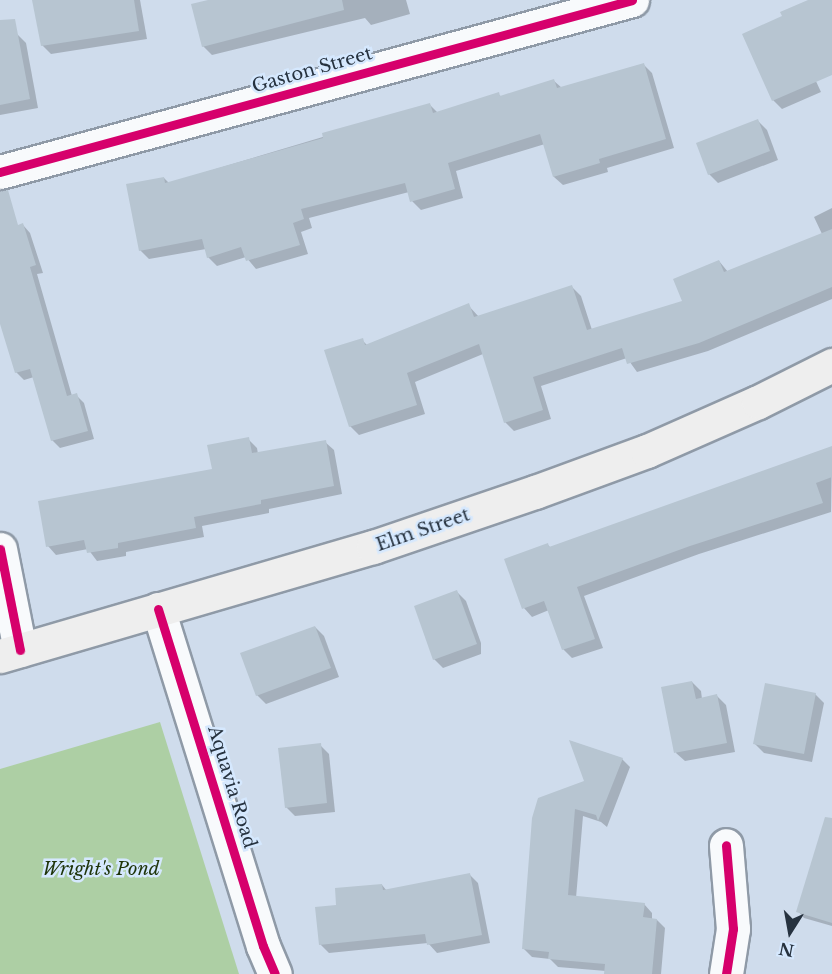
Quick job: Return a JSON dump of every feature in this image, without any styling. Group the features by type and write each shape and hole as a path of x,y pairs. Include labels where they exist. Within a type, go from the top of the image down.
{"main road":[{"name":"Elm Street","path":"10,653 373,547 535,492 647,451 758,402 832,365"}],"street":[{"name":"Gaston Street","path":"0,172 632,0"},
{"path":"0,549 10,653"},
{"name":"Aquavia Road","path":"158,609 263,946 275,974"},
{"path":"726,846 733,929 726,974"}],"green space":[{"name":"Wright's Pond","path":"160,722 239,974 0,974 0,769"}],"building":[{"path":"32,0 134,0 139,31 41,46"},
{"path":"208,0 342,0 344,10 202,47 191,4"},
{"path":"808,0 832,0 832,75 772,101 742,34 782,16 780,12"},
{"path":"15,19 30,99 0,105 0,20"},
{"path":"644,63 666,139 599,159 600,163 553,177 540,134 448,163 455,189 410,202 405,183 301,209 304,219 293,223 300,245 246,261 241,247 207,258 202,239 139,251 126,184 164,177 165,183 323,138 322,133 430,103 433,113 499,92 500,96 554,79 557,88"},
{"path":"758,119 770,151 708,175 696,143"},
{"path":"8,190 18,225 23,223 36,265 30,267 67,396 77,393 88,431 51,441 30,369 15,373 0,324 0,191"},
{"path":"832,229 832,287 699,343 627,364 622,348 533,377 543,410 504,423 479,344 407,373 417,405 349,427 324,350 363,338 365,345 469,303 474,317 572,285 587,330 682,301 673,279 719,260 724,272"},
{"path":"249,437 252,453 326,440 334,486 261,500 261,504 194,517 196,528 118,543 118,548 87,553 84,540 46,547 38,501 212,469 207,445"},
{"path":"832,446 832,477 816,483 823,503 690,546 577,587 595,639 562,650 544,601 522,609 504,559 548,543 549,547"},
{"path":"457,590 477,644 433,660 414,606"},
{"path":"315,626 331,668 256,696 240,653"},
{"path":"692,681 696,699 717,694 727,743 674,753 661,687"},
{"path":"765,683 816,693 804,754 753,744"},
{"path":"569,740 623,758 598,821 596,815 575,809 568,895 645,903 643,917 657,919 652,974 604,974 605,964 548,959 549,952 522,949 532,818 538,798 584,781"},
{"path":"321,743 327,803 285,808 278,748"},
{"path":"825,817 832,818 832,923 796,912"},
{"path":"470,873 482,935 427,945 425,934 319,945 315,907 336,905 335,888 382,884 383,890"}],"cycle path":[{"path":"0,172 632,0"},
{"path":"0,549 20,650"},
{"path":"158,609 263,946 275,974"},
{"path":"726,845 733,929 726,974"}]}
